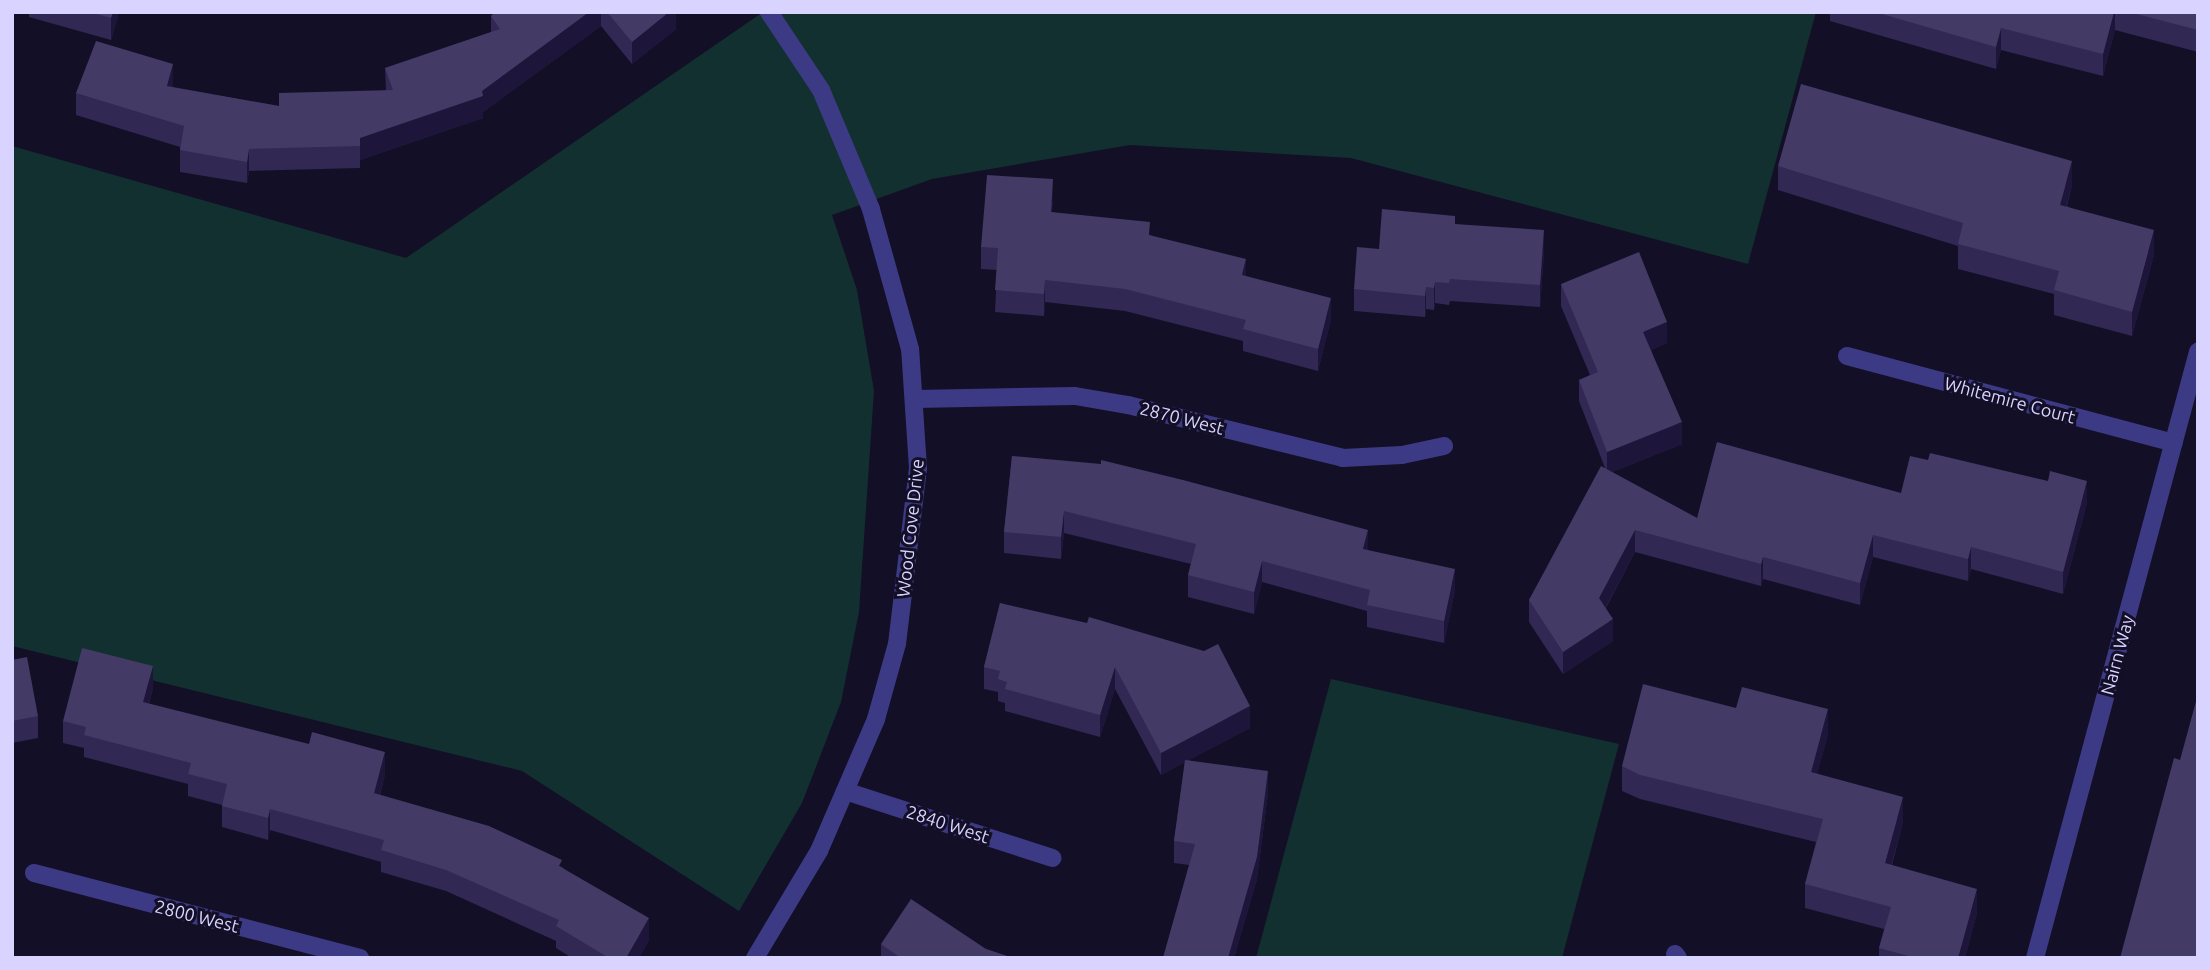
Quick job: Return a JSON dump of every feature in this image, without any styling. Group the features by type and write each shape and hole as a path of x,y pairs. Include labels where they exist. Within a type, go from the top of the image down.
{"street":[{"name":"Wood Cove Drive","path":"755,958 819,851 876,719 897,644 918,468 916,399 910,349 871,209 821,90 769,12"},
{"name":"Nairn Way","path":"2035,958 2198,352"},
{"name":"Whitemire Court","path":"1847,356 2174,443"},
{"name":"2870 West","path":"916,399 1075,396 1343,458 1402,455 1444,446"},
{"name":"2840 West","path":"845,791 1052,858"},
{"name":"2800 West","path":"33,873 360,958"}],"green space":[{"path":"763,12 1816,12 1748,264 1351,158 1130,145 932,179 832,215 857,290 874,391 859,612 841,702 802,803 739,911 522,771 12,646 12,146 406,258"},
{"path":"1331,679 1619,744 1562,958 1256,958"}],"building":[{"path":"90,12 113,12 111,18"},
{"path":"495,12 589,12 482,91 483,96 360,138 360,146 249,149 247,162 180,150 184,126 76,93 96,41 173,64 167,86 279,106 279,93 393,90 385,68 500,29 491,16"},
{"path":"607,12 669,12 632,42"},
{"path":"1875,12 2114,12 2103,54 2001,28 1996,47"},
{"path":"2129,12 2198,12 2198,30"},
{"path":"1801,84 2072,161 2060,205 2154,230 2132,312 2054,290 2059,271 1958,244 1963,223 1778,166"},
{"path":"987,175 1053,179 1051,212 1150,222 1149,235 1246,259 1242,275 1331,298 1318,349 1243,329 1246,320 1125,289 1045,280 1044,294 995,290 998,248 981,247"},
{"path":"1382,209 1455,216 1455,224 1544,230 1540,285 1450,279 1449,283 1435,282 1434,288 1426,287 1425,296 1354,289 1357,247 1379,249"},
{"path":"1639,252 1667,322 1643,332 1682,422 1607,452 1579,380 1598,372 1561,284"},
{"path":"1717,442 1901,493 1910,456 1928,460 1930,453 2048,481 2050,471 2087,481 2063,572 1971,547 1968,559 1873,535 1860,583 1763,557 1761,564 1635,530 1599,598 1613,619 1563,652 1529,600 1601,466 1697,518"},
{"path":"1012,456 1101,464 1101,460 1368,530 1363,549 1455,569 1444,621 1367,605 1370,590 1262,561 1254,592 1188,575 1196,544 1064,511 1061,537 1004,532"},
{"path":"1000,603 1087,623 1089,617 1204,651 1218,644 1250,706 1161,753 1115,667 1100,715 1005,689 1007,682 998,679 1000,671 984,667"},
{"path":"82,648 153,666 143,702 309,744 312,732 385,752 374,793 489,826 562,860 559,866 649,918 626,958 609,958 556,926 559,920 446,870 381,850 384,840 270,809 268,818 222,806 227,784 188,774 191,763 84,735 86,727 63,721"},
{"path":"27,657 38,716 12,721 12,660"},
{"path":"1643,684 1736,708 1742,687 1828,709 1811,772 1903,797 1885,863 1977,889 1958,958 1916,958 1879,948 1891,907 1805,884 1823,819 1640,775 1622,766"},
{"path":"2198,694 2198,958 2120,958 2174,758 2180,760"},
{"path":"1185,760 1268,771 1257,857 1228,958 1163,958 1195,844 1174,841"},
{"path":"911,899 986,949 1013,958 901,958 881,944"}]}
